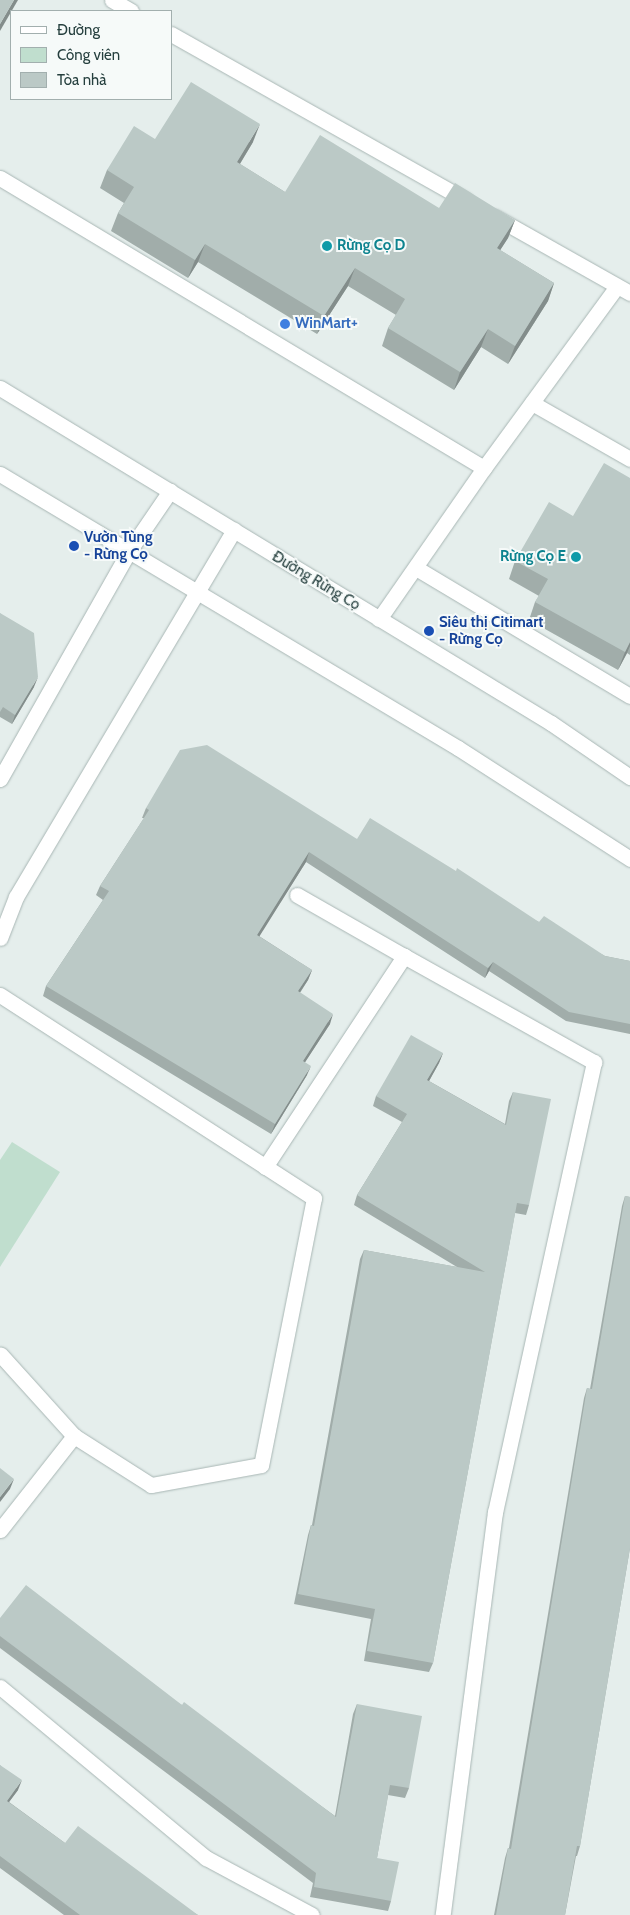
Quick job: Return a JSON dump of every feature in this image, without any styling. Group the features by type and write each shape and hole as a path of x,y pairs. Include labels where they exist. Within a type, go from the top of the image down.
{"street":[{"path":"112,0 130,10"},
{"path":"172,35 624,289 532,403 484,468 379,619"},
{"path":"0,178 484,468"},
{"name":"Đường Rừng Cọ","path":"0,388 551,723 630,777"},
{"path":"532,403 630,460"},
{"path":"0,474 458,748 630,859"},
{"path":"0,778 129,551 170,492"},
{"path":"0,938 16,897 196,591 234,530"},
{"path":"416,568 630,696"},
{"path":"296,895 594,1062 495,1512 443,1915"},
{"path":"265,1167 404,956"},
{"path":"0,995 314,1198 261,1464 151,1485 74,1436 0,1354"},
{"path":"0,1530 74,1436"},
{"path":"0,1687 206,1858 312,1915"}],"green space":[{"path":"12,1142 60,1172 0,1267 0,1160"}],"building":[{"path":"0,0 14,0 0,24"},
{"name":"Rừng Cọ D","path":"191,82 260,124 237,162 285,192 320,135 439,208 455,183 515,220 497,248 554,283 515,346 488,329 460,372 388,328 405,299 355,268 324,316 205,244 195,260 118,213 134,187 107,170 134,126 155,139"},
{"name":"Rừng Cọ E","path":"604,463 630,478 630,642 625,652 535,602 548,579 515,561 549,502 573,516"},
{"path":"0,613 34,633 38,677 15,715 3,707 0,712"},
{"path":"207,745 357,839 370,818 456,871 457,868 539,922 544,916 605,956 630,961 630,1024 569,1012 493,962 488,968 309,852 257,935 312,970 298,991 333,1014 303,1061 311,1066 275,1124 46,986 109,891 100,886 149,810 146,808 180,750"},
{"path":"411,1035 443,1053 427,1080 506,1125 513,1092 551,1099 529,1205 517,1203 433,1663 367,1651 375,1609 298,1594 311,1525 314,1526 364,1250 485,1272 357,1195 407,1114 376,1096"},
{"path":"625,1196 630,1197 630,1548 580,1846 577,1846 565,1915 496,1915 508,1848 511,1849 587,1388 592,1389"},
{"path":"0,1468 14,1479 0,1497"},
{"path":"26,1585 182,1705 184,1702 336,1817 357,1704 422,1716 409,1788 390,1785 377,1858 399,1862 391,1901 314,1887 316,1873 0,1636 0,1618"},
{"path":"0,1765 22,1780 7,1801 65,1843 78,1826 198,1915 80,1915 0,1856"}],"place":[{"name":"Rừng Cọ D","path":"327,246"},
{"name":"WinMart+","path":"285,324"},
{"name":"Vườn Tùng - Rừng Cọ","path":"74,546"},
{"name":"Rừng Cọ E","path":"576,557"},
{"name":"Siêu thị Citimart - Rừng Cọ","path":"429,631"}]}
